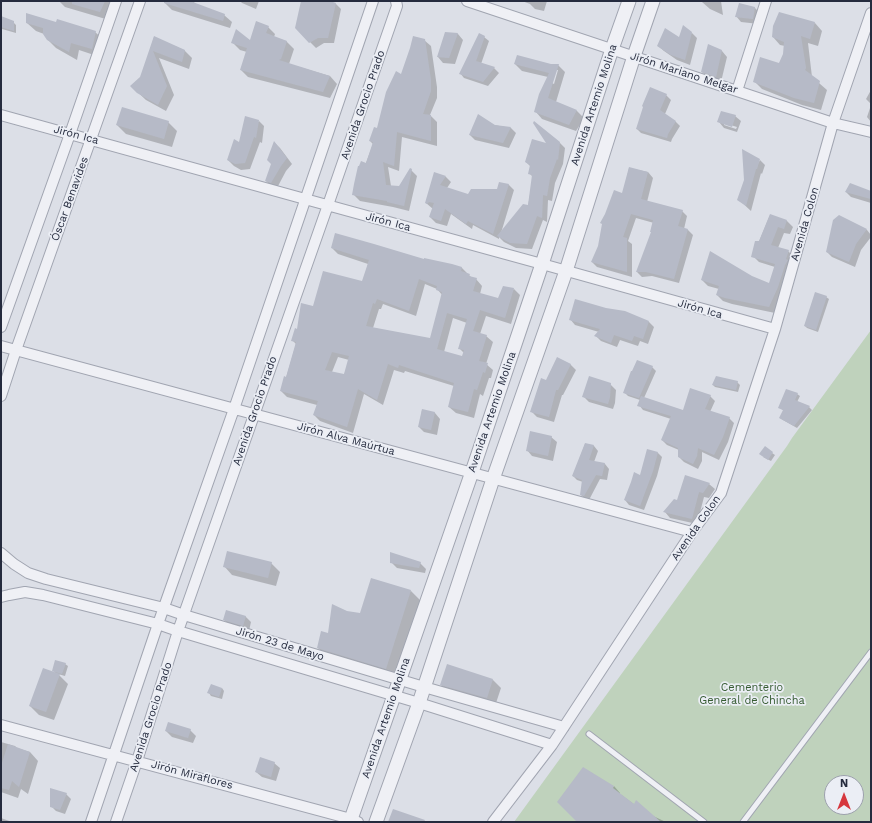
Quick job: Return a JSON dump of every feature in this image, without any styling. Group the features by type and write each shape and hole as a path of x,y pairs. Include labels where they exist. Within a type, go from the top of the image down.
{"street":[{"name":"Óscar Benavides","path":"1,327 116,1"},
{"name":"Óscar Benavides","path":"1,396 140,1"},
{"name":"Avenida Grocio Prado","path":"91,822 373,1"},
{"name":"Avenida Grocio Prado","path":"116,822 178,631 397,6 396,1"},
{"name":"Jirón Mariano Melgar","path":"467,1 833,123 871,132"},
{"name":"Avenida Artemio Molina","path":"353,821 399,679 472,472 612,49 630,1"},
{"name":"Avenida Artemio Molina","path":"376,822 419,703 493,479 566,271 634,56 653,1"},
{"path":"737,90 766,1"},
{"name":"Avenida Colon","path":"493,822 552,746 692,532 721,493 775,329 833,123 871,12"},
{"name":"Jirón Ica","path":"1,115 775,329"},
{"name":"Jirón Alva Maúrtua","path":"1,346 692,532"},
{"name":"Jirón 23 de Mayo","path":"1,554 28,573 40,577 164,608 424,687 564,727"},
{"name":"Jirón 23 de Mayo","path":"1,597 25,592 158,624 395,695 552,746"},
{"name":"Jirón Miraflores","path":"1,725 353,821"}],"lane":[{"path":"743,822 871,652"},
{"path":"590,734 704,822"}],"green space":[{"name":"Cementerio General de Chincha","path":"871,330 871,822 514,822"}],"building":[{"path":"72,1 105,1 100,12 72,4"},
{"path":"164,1 190,1 225,14 223,21 164,3"},
{"path":"301,1 330,1 336,3 328,38 318,38 309,43 295,28"},
{"path":"739,3 755,7 753,19 735,17"},
{"path":"779,12 815,22 810,39 801,36 806,68 805,70 820,81 814,103 794,98 753,82 760,57 779,63 783,54 784,42 772,37 773,26"},
{"path":"26,13 56,22 57,19 96,31 92,49 71,43 69,52 47,40 43,34 43,28 26,23"},
{"path":"1,16 14,21 14,31 1,27"},
{"path":"256,21 269,26 266,33 287,41 281,59 279,60 330,76 323,92 240,70 247,48 231,43 236,29 250,40"},
{"path":"683,25 692,32 685,60 671,55 657,46 665,28 679,37"},
{"path":"445,32 458,33 449,58 437,57"},
{"path":"479,33 485,36 476,61 495,67 483,82 459,74"},
{"path":"154,36 185,50 182,62 153,51 167,86 158,105 137,93 130,86 140,77"},
{"path":"413,36 425,39 431,80 431,91 423,114 431,115 431,141 397,132 394,166 383,162 386,185 399,186 410,168 412,169 404,206 387,201 352,195 358,166 361,161 366,163 373,142 369,141 374,127 377,128 386,92 396,71 401,74"},
{"path":"708,44 722,50 716,77 701,72"},
{"path":"517,55 551,64 559,64 548,98 577,110 569,125 534,112 539,94 549,73 514,64"},
{"path":"650,87 667,94 660,110 676,121 667,138 636,129 643,107 642,106"},
{"path":"122,107 169,121 164,139 116,125"},
{"path":"721,111 736,115 732,127 717,122"},
{"path":"478,114 495,125 511,127 503,143 469,135"},
{"path":"245,116 259,120 256,138 254,137 245,163 235,164 227,160 234,139 239,142"},
{"path":"534,121 560,142 558,160 557,159 550,178 547,196 543,195 542,218 537,216 527,244 510,243 497,236 523,204 528,205 532,175 528,174 530,165 525,162 532,139 546,143 533,123"},
{"path":"274,141 287,158 271,183 265,181 271,164 267,160"},
{"path":"742,149 760,159 746,206 737,200 744,180"},
{"path":"629,167 648,172 641,199 683,210 678,226 688,229 674,279 646,272 636,272 651,232 653,220 631,214 623,237 627,238 627,272 591,262 598,246 602,224 600,223 614,190 622,193"},
{"path":"434,172 446,176 440,185 468,194 471,189 497,189 499,182 509,184 493,234 468,221 466,224 445,209 441,221 429,217 434,203 425,203"},
{"path":"850,183 871,191 871,199 845,192"},
{"path":"770,214 787,220 784,229 778,227 771,245 789,250 786,259 788,260 769,307 716,295 719,286 701,280 710,251 752,276 769,283 775,264 751,257 755,241 759,241"},
{"path":"839,215 867,229 856,244 849,262 826,252 833,220"},
{"path":"335,233 424,259 462,267 461,271 470,274 469,276 477,278 473,291 498,298 503,286 514,288 505,318 480,310 473,331 487,335 479,361 488,363 485,373 483,372 477,390 474,389 468,412 448,407 454,383 399,365 398,368 388,364 377,400 358,389 347,427 313,415 318,401 280,391 284,376 286,377 296,342 291,341 295,328 297,329 301,303 313,306 323,271 362,281 369,260 331,248","holes":["419,279 437,286 436,290 442,292 430,338 366,326 373,303 375,304 377,299 409,311","447,313 467,319 458,349 464,350 462,356 437,349","332,352 349,356 344,374 325,370"]},
{"path":"815,292 827,296 816,330 804,326"},
{"path":"575,299 606,308 625,311 649,321 643,339 634,336 632,341 614,335 611,343 594,336 600,329 569,320"},
{"path":"557,357 571,364 558,390 556,390 549,417 530,412 541,378 546,380"},
{"path":"637,360 653,366 639,398 623,393 631,371"},
{"path":"589,376 611,383 608,404 582,397"},
{"path":"716,376 738,381 736,390 712,385"},
{"path":"690,388 711,395 705,409 730,417 723,437 714,455 698,448 697,456 693,464 678,457 678,448 661,440 671,416 637,406 641,396 683,410"},
{"path":"786,389 798,393 795,400 810,406 794,426 779,418 783,410 778,408"},
{"path":"422,409 435,412 431,430 418,427"},
{"path":"530,431 552,436 548,456 526,451"},
{"path":"585,443 594,445 589,460 605,463 602,476 596,475 584,496 580,495 582,480 572,476"},
{"path":"765,446 773,452 768,460 759,454"},
{"path":"647,449 658,452 653,471 640,506 624,500 634,472 640,475"},
{"path":"685,475 710,483 703,493 699,492 692,519 663,512 674,499 677,500"},
{"path":"227,551 272,562 268,578 223,567"},
{"path":"390,552 421,562 419,568 390,563"},
{"path":"371,578 411,590 386,669 317,648 321,631 328,633 332,604 347,611 360,613"},
{"path":"226,610 246,616 243,626 223,620"},
{"path":"55,660 66,663 62,674 52,671"},
{"path":"447,664 493,679 487,698 440,685"},
{"path":"43,668 60,674 46,712 29,706"},
{"path":"211,684 222,688 219,697 207,693"},
{"path":"168,722 191,729 188,738 165,731"},
{"path":"8,744 30,752 19,787 12,781 9,790 1,788 1,766"},
{"path":"260,757 275,762 271,777 255,772"},
{"path":"583,767 614,786 613,788 634,804 636,800 661,822 577,822 557,802"},
{"path":"50,788 67,793 60,810 50,807"},
{"path":"393,809 425,820 424,822 388,822"}]}
